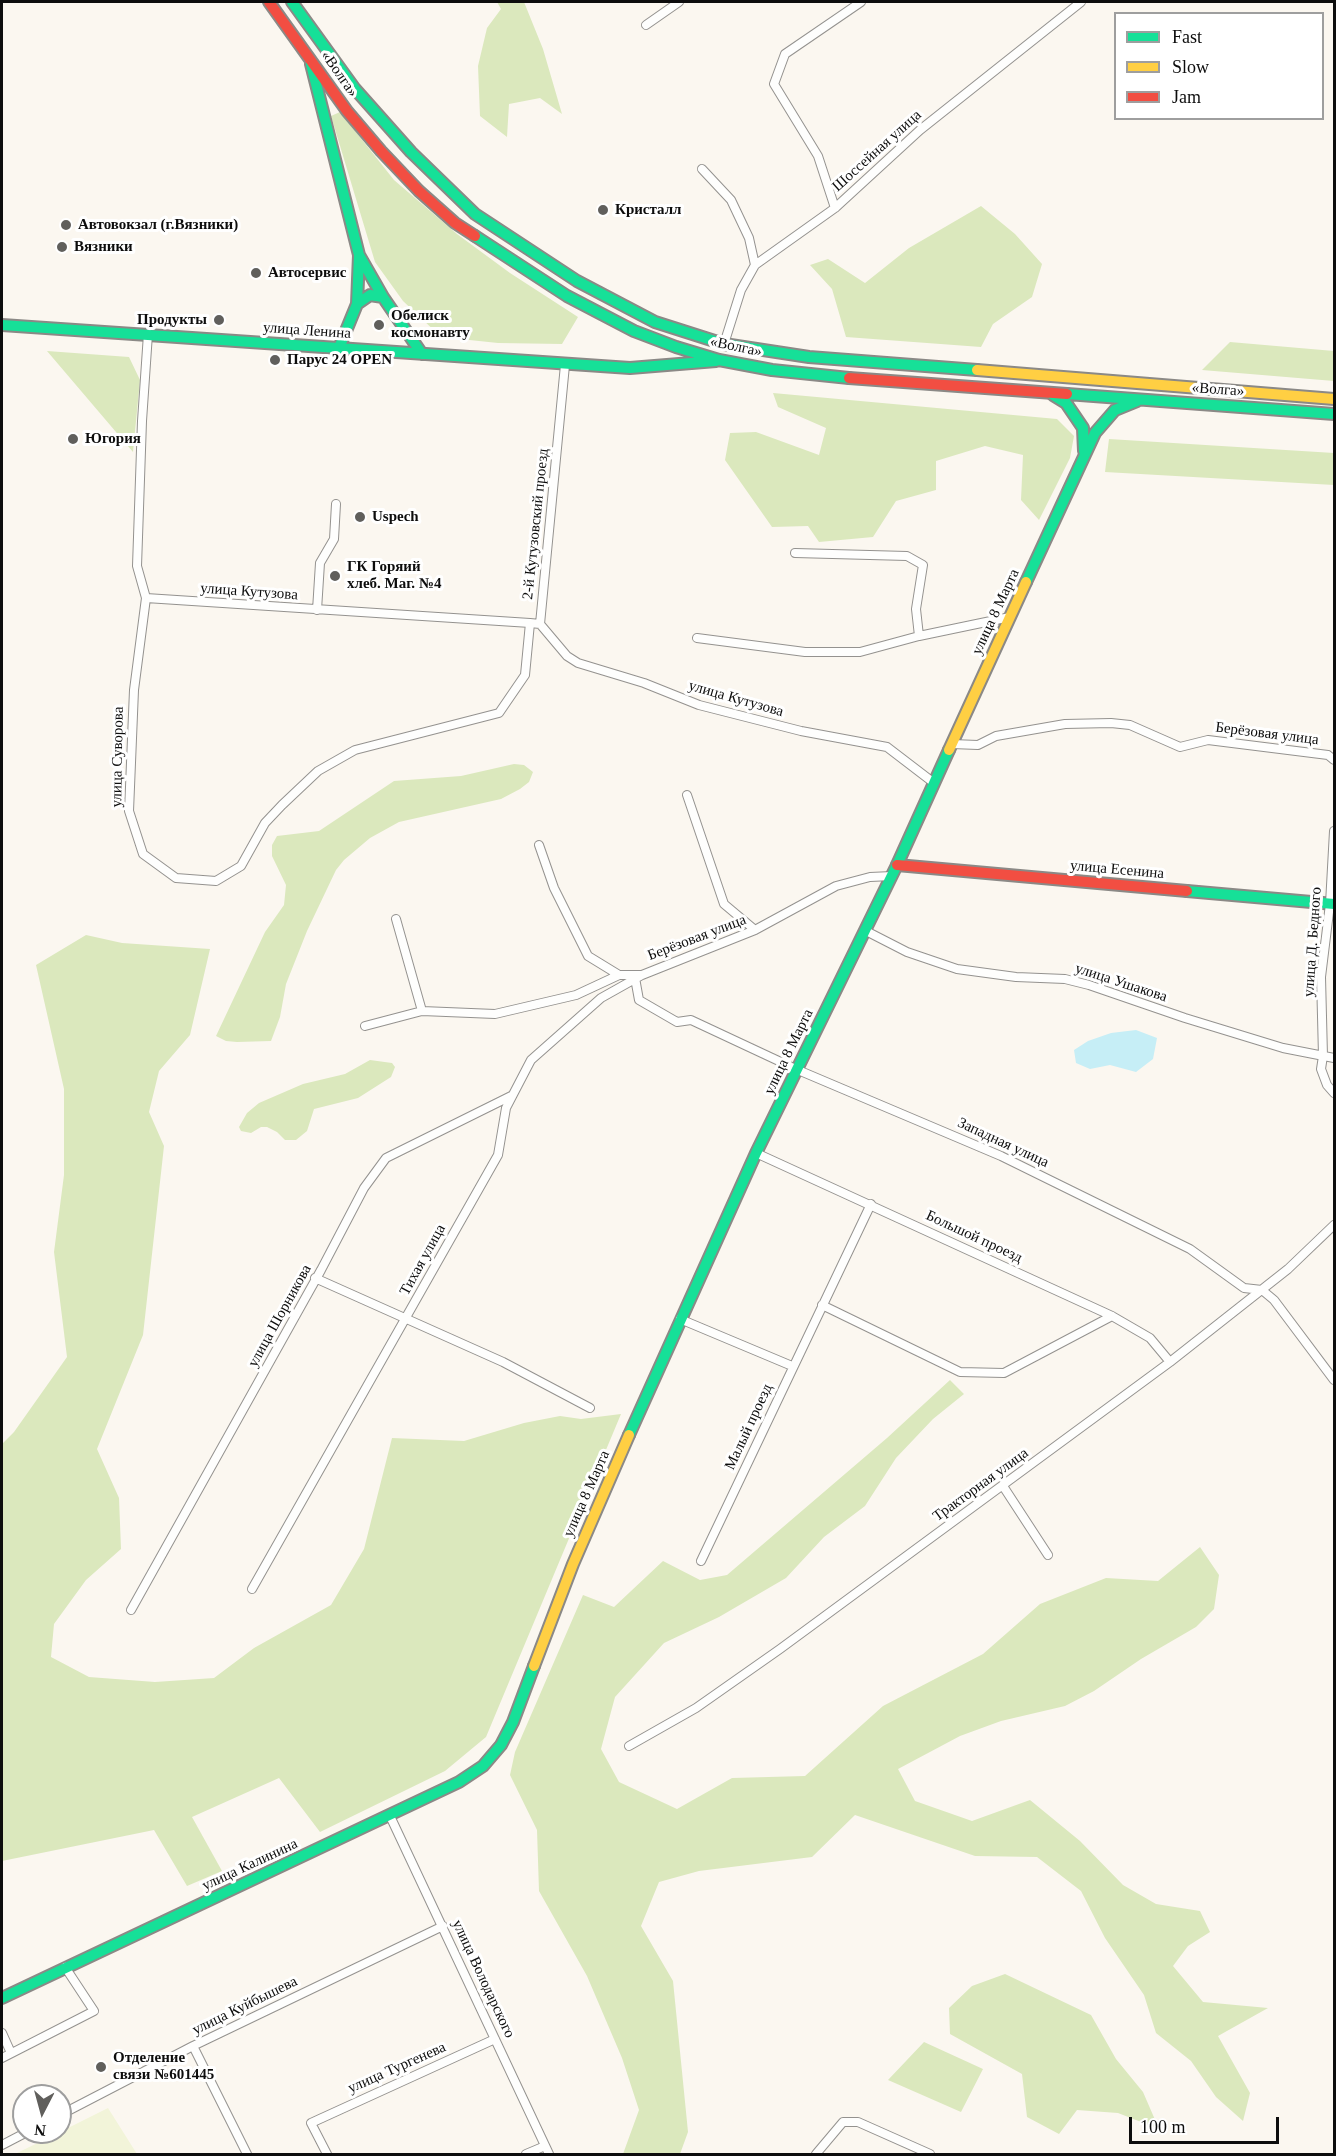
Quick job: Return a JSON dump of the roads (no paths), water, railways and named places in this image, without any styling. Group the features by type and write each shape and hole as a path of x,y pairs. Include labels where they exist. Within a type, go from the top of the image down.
{"main road":[{"name":"«Волга»","path":"269,2 346,111 419,191 455,223 503,256 600,314 676,347 719,360 844,378 1335,414"},
{"name":"«Волга»","path":"292,2 355,89 411,152 476,214 617,304 655,322 724,344 832,359 1335,399"},
{"path":"310,58 332,156 359,255 383,297 422,354"},
{"path":"339,348 357,304 359,255"},
{"path":"357,304 370,295 383,297"},
{"name":"улица Ленина","path":"2,325 565,365 646,368 719,360"},
{"path":"1050,393 1066,403 1077,416 1083,428 1084,454"},
{"name":"улица 8 Марта","path":"501,1745 513,1722 573,1564 680,1319 756,1153 892,876 1084,454 1095,433 1115,410 1143,400"},
{"name":"улица Есенина","path":"897,865 1332,904"},
{"name":"улица Калинина","path":"2,1998 459,1782 483,1766 501,1745"}],"street":[{"path":"646,25 679,2"},
{"path":"835,208 818,156 774,84 785,54 861,2"},
{"name":"Шоссейная улица","path":"724,344 741,290 755,265 835,208 920,130 1081,2"},
{"path":"702,169 731,200 748,238 755,265"},
{"name":"улица Суворова","path":"148,334 142,421 137,566 146,598 134,690 129,811 143,854 176,878 216,881 241,866 265,823 318,771 355,750 499,713 525,675 530,623"},
{"name":"2-й Кутузовский проезд","path":"540,624 565,365"},
{"path":"317,610 320,563 334,539 336,504"},
{"path":"795,553 907,556 923,565 916,609 919,636"},
{"name":"улица Кутузова","path":"146,598 530,623"},
{"path":"697,639 806,652 860,652 919,636 1010,617"},
{"path":"530,623 540,624"},
{"name":"улица Кутузова","path":"540,624 567,656 578,663 644,683 699,705 801,731 887,747 934,783"},
{"name":"Берёзовая улица","path":"952,744 978,745 996,736 1065,724 1111,723 1130,725 1180,747 1208,740 1328,755 1335,760"},
{"path":"687,795 724,904 755,930"},
{"name":"улица Д. Бедного","path":"1335,831 1332,904 1321,977 1323,1056 1321,1069 1327,1085 1335,1093"},
{"path":"539,845 554,888 588,957 619,975"},
{"name":"Берёзовая улица","path":"365,1026 422,1011 495,1014 576,995 619,975 638,976 755,930 836,886 870,877 892,876"},
{"path":"396,919 422,1011"},
{"name":"улица Ушакова","path":"866,931 906,952 957,969 1016,977 1065,979 1283,1048 1335,1058"},
{"name":"Западная улица","path":"638,976 639,1000 677,1022 691,1020 798,1070 1001,1156 1190,1250 1244,1288 1262,1290 1274,1300 1335,1380"},
{"name":"Тихая улица","path":"252,1589 498,1155 511,1096 531,1060 562,1030 601,998 638,976"},
{"name":"улица Шорникова","path":"131,1610 364,1188 386,1158 511,1096"},
{"name":"Большой проезд","path":"756,1153 1112,1316 1150,1338 1170,1362"},
{"name":"Малый проезд","path":"701,1561 871,1204"},
{"name":"Тракторная улица","path":"629,1746 696,1708 1003,1486 1170,1362 1262,1290 1335,1225"},
{"path":"315,1278 503,1362 590,1408"},
{"path":"822,1305 960,1372 1004,1372 1112,1316"},
{"path":"680,1319 792,1366"},
{"path":"1003,1486 1048,1555"},
{"name":"улица Володарского","path":"390,1816 549,2154"},
{"name":"улица Куйбышева","path":"72,2109 193,2046 443,1926"},
{"path":"2,2058 94,2011 65,1967"},
{"path":"2,2033 11,2053"},
{"name":"улица Тургенева","path":"327,2154 311,2123 495,2039"},
{"path":"193,2046 247,2154"},
{"path":"816,2154 843,2122 858,2122 930,2154"},
{"path":"526,2154 545,2146"}],"water":[{"path":"1136,1030 1157,1038 1153,1059 1136,1072 1110,1065 1090,1069 1076,1063 1074,1050 1088,1041 1111,1033"}],"place":[{"name":"Кристалл","path":"603,210"},
{"name":"Автовокзал (г.Вязники)","path":"66,225"},
{"name":"Вязники","path":"62,247"},
{"name":"Автосервис","path":"256,273"},
{"name":"Продукты","path":"219,320"},
{"name":"Обелиск космонавту","path":"379,325"},
{"name":"Парус 24 OPEN","path":"275,360"},
{"name":"Югория","path":"73,439"},
{"name":"Uspech","path":"360,517"},
{"name":"ГК Горяий хлеб. Маг. №4","path":"335,576"},
{"name":"Отделение связи №601445","path":"101,2067"}]}
